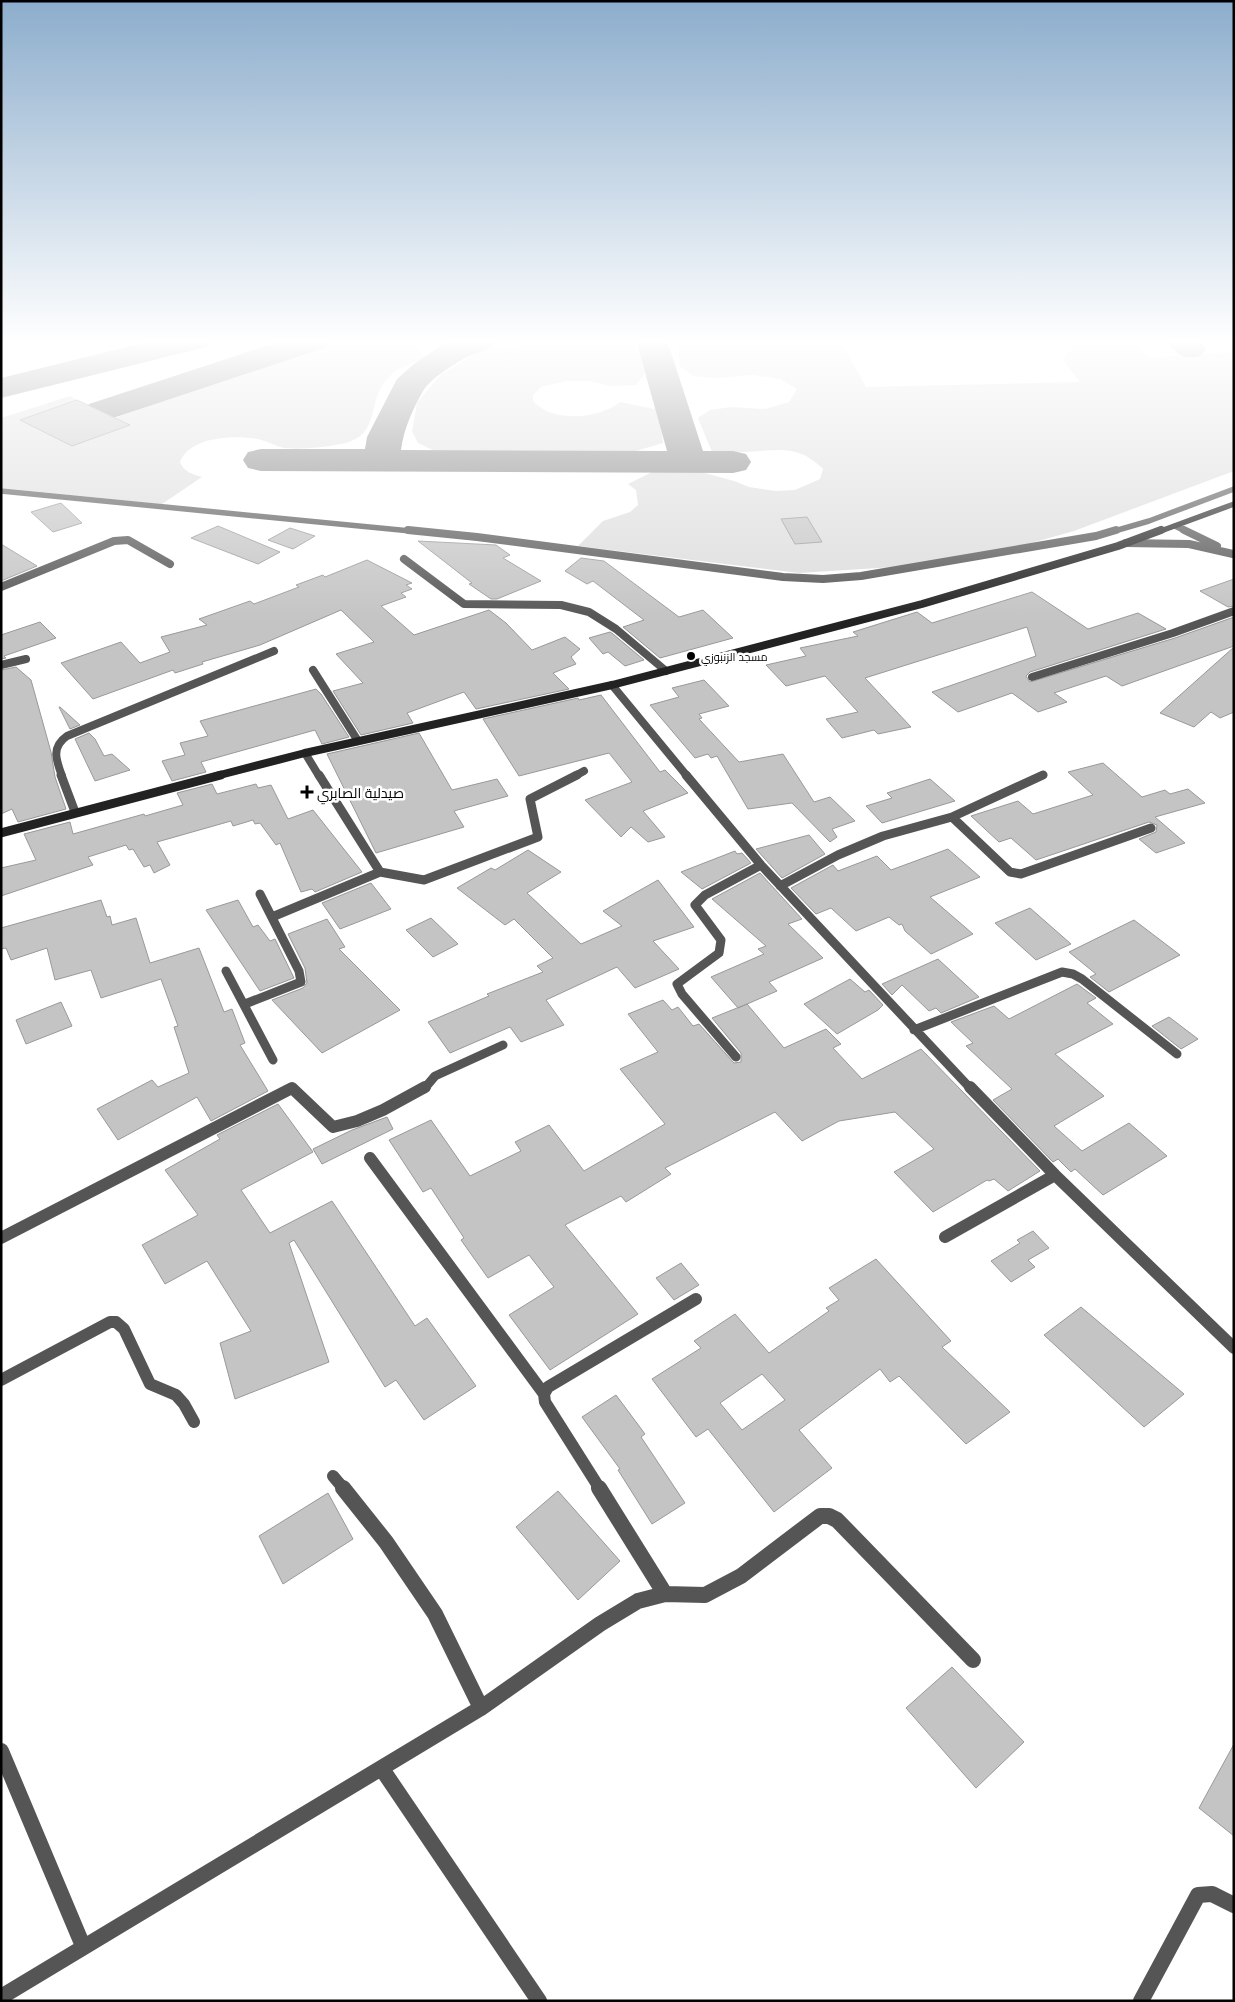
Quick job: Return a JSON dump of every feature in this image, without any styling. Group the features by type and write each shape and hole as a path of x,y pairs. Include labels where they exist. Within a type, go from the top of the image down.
{"main road":[{"path":"1,834 75,812 305,753 666,672 922,604 1126,543 1234,504"}],"street":[{"path":"1,490 477,537 767,576 823,579 861,576 1096,536 1149,521 1234,489"},
{"path":"1175,526 1233,554"},
{"path":"1,587 114,541 128,540 170,564"},
{"path":"1126,543 1189,544 1233,554"},
{"path":"404,559 464,604 561,605 589,612 616,630 666,672"},
{"path":"1032,676 1172,633 1234,611"},
{"path":"75,812 55,758 54,748 59,741 82,728 274,651"},
{"path":"1,665 26,659"},
{"path":"313,670 358,741"},
{"path":"612,685 761,865 914,1030 1055,1175 1234,1348"},
{"path":"305,753 380,872"},
{"path":"272,917 380,872 424,880 538,837 530,800 584,771"},
{"path":"780,886 838,855 883,836 952,818 1043,775"},
{"path":"952,818 1010,872 1016,874 1021,874 1151,828"},
{"path":"736,1057 682,994 678,984 719,952 721,947 721,940 695,905 705,895 761,865"},
{"path":"245,1004 301,982 299,971 260,894"},
{"path":"226,971 273,1060"},
{"path":"914,1030 1062,972 1073,974 1082,979 1177,1054"},
{"path":"1,1238 292,1088 333,1127 357,1121 383,1110 423,1090 435,1076 503,1045"},
{"path":"370,1158 544,1394 545,1402 665,1594"},
{"path":"945,1237 1055,1175"},
{"path":"544,1394 548,1388 696,1299"},
{"path":"1,1380 110,1322 116,1322 124,1329 150,1384 176,1395 182,1401 194,1422"},
{"path":"333,1476 386,1542 435,1614 481,1708"},
{"path":"1,1997 481,1708 600,1624 638,1601 665,1594 705,1595 740,1576 820,1516 829,1516 837,1520 973,1660"},
{"path":"1,1751 83,1946"},
{"path":"382,1769 539,2001"},
{"path":"1142,2001 1198,1895 1206,1892 1216,1894 1234,1905"}],"shaded area":[{"path":"1,433 363,433 354,440 341,444 297,449 284,448 261,440 238,437 203,442 185,453 180,462 186,470 202,477 162,504 1,488"},
{"path":"413,433 662,433 663,443 629,453 435,451 418,443"},
{"path":"704,433 1234,433 1234,471 1074,531 992,554 894,567 799,573 578,546 603,521 630,512 638,505 636,490 628,484 654,471 701,472 749,487 776,491 795,490 820,479 823,469 804,455 786,450 712,452"}],"building":[{"path":"47,433 107,433 72,446"},
{"path":"61,503 82,523 53,532 31,512"},
{"path":"807,517 822,542 795,544 781,519"},
{"path":"218,526 280,552 258,564 191,538"},
{"path":"290,528 315,536 293,549 268,540"},
{"path":"418,541 496,545 510,555 503,558 541,581 497,599 491,599 469,584 472,583"},
{"path":"1,544 37,566 1,581"},
{"path":"581,558 604,561 679,617 703,610 733,638 660,658 623,627 644,620 593,581 587,584 565,571"},
{"path":"367,560 412,583 406,585 412,589 401,593 406,597 381,606 414,635 489,610 506,623 532,650 565,637 580,649 571,657 576,664 553,673 569,689 476,709 464,692 407,713 413,723 361,735 333,691 363,683 336,654 374,642 341,610 260,645 202,662 203,664 175,673 173,670 93,699 61,663 121,642 140,663 170,652 161,637 207,625 199,619 250,601 254,604 299,587 296,585 323,575 325,577"},
{"path":"1234,579 1234,606 1228,607 1200,591"},
{"path":"1032,592 1088,629 1138,613 1166,629 1030,672 1026,676 1030,682 1175,638 1234,617 1234,646 1122,686 1106,676 1054,693 1067,702 1038,712 1012,693 958,712 932,692 1036,656 1027,627 865,678 911,727 878,734 874,730 842,738 826,719 858,712 825,676 786,686 766,665 806,656 800,648 858,636 853,632 917,612 932,623"},
{"path":"40,622 56,638 4,656 6,658 1,659 1,635"},
{"path":"610,632 644,660 625,666 608,652 603,654 589,638"},
{"path":"1234,647 1234,712 1220,718 1211,712 1194,727 1160,713"},
{"path":"16,667 31,680 51,752 55,777 66,809 18,822 12,809 1,814 1,670"},
{"path":"704,680 729,706 699,714 702,718 699,719 739,762 783,754 814,802 830,797 855,821 832,829 837,837 830,842 792,803 748,809 717,756 711,758 708,754 695,758 650,705 679,697 672,688"},
{"path":"316,689 349,737 322,744 315,730 201,762 206,772 172,781 162,761 185,755 180,743 208,736 200,721"},
{"path":"601,695 660,772 665,770 688,793 643,811 665,837 648,842 631,827 621,837 585,800 632,782 609,753 519,776 483,719 578,698 579,700"},
{"path":"60,707 80,725 70,729"},
{"path":"89,733 95,739 104,756 112,754 130,770 95,781 75,739"},
{"path":"419,733 452,790 497,779 508,796 454,811 464,827 376,853 327,754"},
{"path":"1103,763 1142,797 1165,790 1170,794 1188,789 1205,803 1155,817 1185,843 1156,853 1139,839 1156,832 1157,825 1149,822 1036,860 1011,838 999,842 971,816 1018,801 1033,814 1093,795 1068,772"},
{"path":"930,779 955,801 882,823 866,806 892,798 887,793"},
{"path":"212,784 217,794 256,784 258,788 271,785 288,819 313,810 362,872 315,892 312,889 301,892 280,843 276,845 260,823 255,824 253,820 233,826 231,821 157,842 170,865 154,873 150,865 144,867 133,849 129,850 126,845 88,857 93,865 1,896 1,868 36,860 24,834 70,822 73,834 144,814 145,816 183,805 177,793"},
{"path":"809,835 825,854 782,878 756,849"},
{"path":"948,849 980,877 930,897 973,934 931,954 905,931 902,924 899,925 889,917 856,931 831,908 816,914 791,888 833,865 838,871 877,856 891,870"},
{"path":"528,850 561,872 527,893 581,944 622,926 603,911 658,880 694,927 653,941 679,969 635,988 617,967 546,1000 564,1025 521,1042 510,1027 450,1053 428,1022 489,996 487,994 543,972 537,966 553,958 514,919 505,925 457,888 491,868 495,870"},
{"path":"735,851 737,854 742,853 751,863 702,889 681,872"},
{"path":"760,873 802,919 788,924 823,958 769,982 777,991 738,1008 711,977 764,954 758,949 766,946 712,899"},
{"path":"371,883 391,909 340,929 322,903"},
{"path":"101,900 107,917 110,916 112,925 136,918 150,963 199,948 224,1012 232,1009 245,1043 240,1045 268,1091 211,1121 197,1097 118,1140 97,1109 152,1080 158,1087 189,1073 174,1027 178,1026 161,979 101,998 91,970 55,980 47,948 11,960 6,948 1,949 1,928"},
{"path":"238,900 253,927 258,925 270,941 275,939 294,978 260,991 206,910"},
{"path":"1030,908 1071,944 1036,960 995,923"},
{"path":"431,918 458,944 433,957 406,930"},
{"path":"327,919 345,947 339,949 400,1010 322,1053 272,1000 303,988 307,983 305,968 288,934"},
{"path":"1134,920 1180,955 1109,992 1090,977 1096,974 1069,952"},
{"path":"938,959 979,997 941,1013 936,1008 929,1011 902,985 892,995 882,984"},
{"path":"850,979 865,992 869,990 883,1005 878,1010 837,1034 804,1004"},
{"path":"1077,984 1096,998 1087,1003 1113,1024 1055,1054 1104,1096 1054,1126 1082,1151 1129,1123 1167,1156 1103,1195 1075,1169 1071,1172 1058,1159 1053,1162 993,1100 1012,1089 966,1046 973,1043 951,1022 994,1006 1009,1019"},
{"path":"663,1000 672,1010 678,1007 693,1026 699,1024 734,1063 741,1062 741,1053 712,1018 747,1004 784,1048 826,1029 841,1044 833,1048 862,1079 921,1049 1040,1171 1008,1191 994,1179 987,1180 933,1212 894,1172 934,1149 895,1112 839,1121 802,1141 775,1112 665,1168 671,1174 626,1202 621,1196 565,1225 638,1314 550,1370 509,1315 554,1287 529,1255 488,1278 461,1240 464,1238 431,1188 423,1192 389,1140 431,1120 470,1176 521,1151 515,1142 549,1125 584,1171 665,1124 620,1069 658,1052 628,1014"},
{"path":"61,1002 72,1026 26,1044 16,1020"},
{"path":"1169,1017 1198,1039 1181,1049 1152,1026"},
{"path":"278,1104 313,1152 241,1190 270,1233 332,1201 415,1326 427,1318 476,1386 424,1420 396,1380 385,1387 294,1240 289,1243 329,1362 235,1399 220,1343 251,1331 207,1261 165,1284 142,1245 198,1215 165,1170 220,1139 217,1135"},
{"path":"387,1117 393,1129 322,1164 313,1149 352,1130"},
{"path":"1033,1231 1049,1248 1028,1260 1035,1267 1011,1282 991,1261 1020,1243 1017,1240"},
{"path":"876,1259 951,1341 942,1347 1010,1412 966,1444 899,1376 890,1382 880,1369 799,1430 832,1468 774,1512 708,1429 696,1437 652,1379 701,1348 694,1341 735,1314 769,1353 829,1311 826,1308 839,1300 829,1288","holes":["762,1374 785,1400 742,1430 720,1403"]},
{"path":"681,1263 699,1285 674,1300 656,1278"},
{"path":"1081,1307 1184,1394 1144,1427 1044,1335"},
{"path":"616,1395 645,1434 641,1437 685,1503 652,1524 618,1470 620,1469 582,1417"},
{"path":"558,1491 620,1561 578,1600 516,1527"},
{"path":"328,1493 353,1539 283,1584 259,1536"},
{"path":"952,1667 1024,1742 976,1788 906,1708"},
{"path":"1234,1744 1234,1836 1199,1808"}],"taxiway":[{"path":"382,459 387,433"},
{"path":"680,433 688,461"},
{"path":"261,460 733,462"}],"place":[{"name":"مسجد الزنبوزي","path":"691,656"},
{"name":"صيدلية الصابري","path":"307,792"}]}
